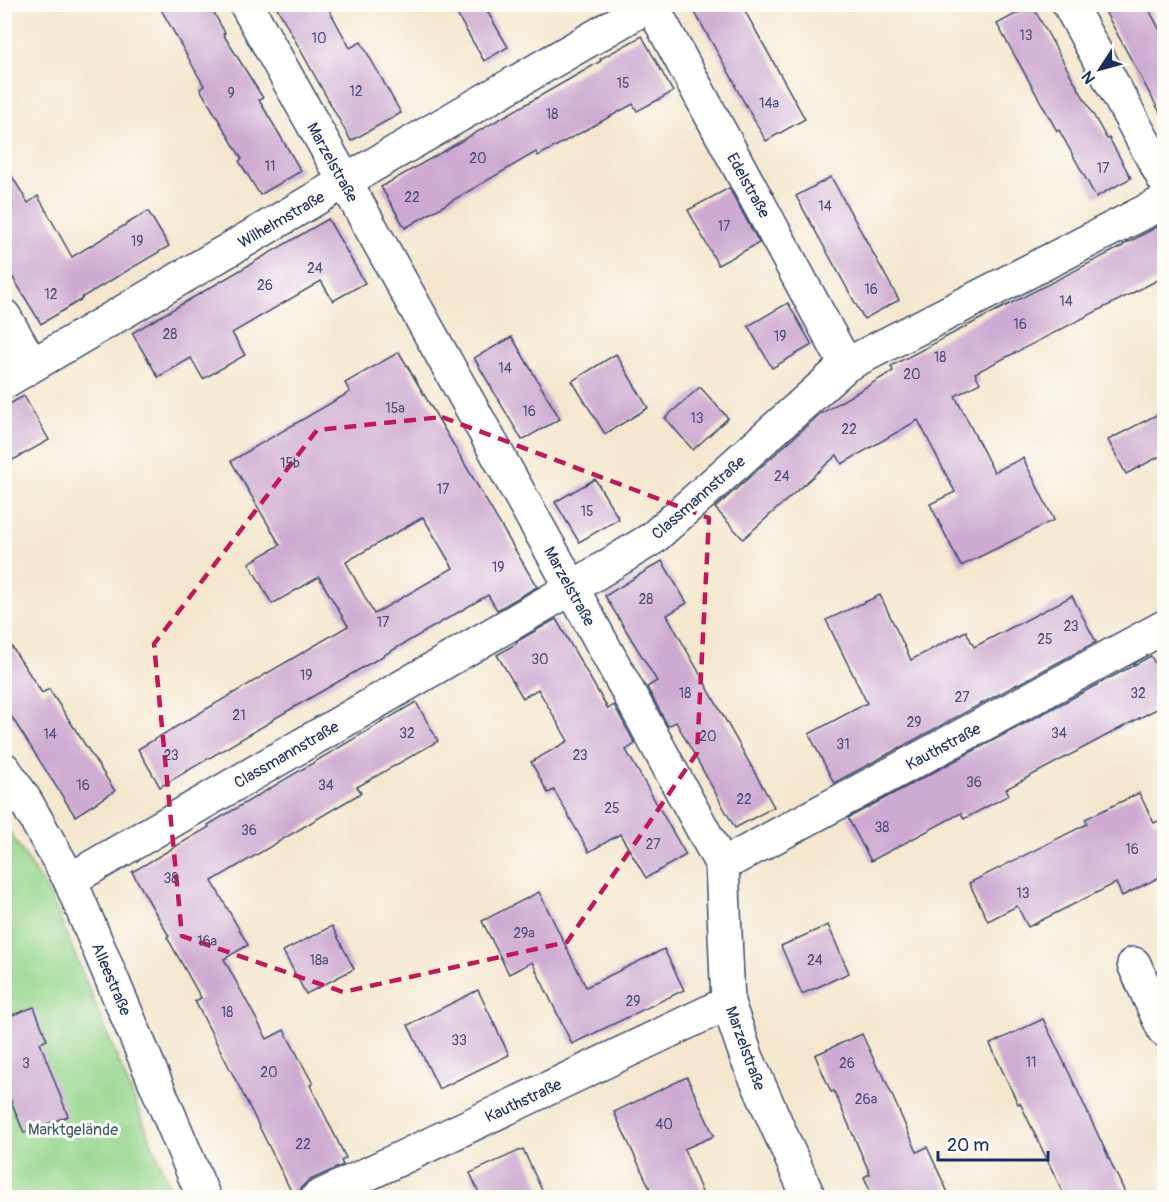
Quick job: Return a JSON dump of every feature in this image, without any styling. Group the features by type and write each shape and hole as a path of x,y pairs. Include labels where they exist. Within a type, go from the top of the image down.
{"street":[{"name":"Marzelstraße","path":"246,4 572,588 722,865 728,1003 747,1058 809,1197"},
{"path":"1069,4 1164,179"},
{"name":"Wilhelmstraße","path":"4,382 651,5"},
{"name":"Edelstraße","path":"651,5 846,365"},
{"name":"Classmannstraße","path":"70,880 572,588 653,538 846,365 1164,202"},
{"path":"4,316 32,365"},
{"name":"Kauthstraße","path":"722,865 1164,627"},
{"name":"Alleestraße","path":"4,769 25,800 70,880 204,1197"},
{"path":"1134,964 1164,1030"},
{"name":"Kauthstraße","path":"317,1197 728,1003"}],"highlighted area":[{"path":"442,417 709,518 697,753 567,942 343,992 182,936 154,644 317,430"}],"green space":[{"name":"Marktgelände","path":"4,823 52,899 174,1197 5,1197"}],"building":[{"path":"158,4 209,4 225,33 223,34 263,98 259,100 301,171 260,195 239,161 242,159 200,89 204,86"},
{"path":"275,4 326,4 350,48 361,42 401,113 351,141"},
{"path":"451,4 483,4 508,47 484,61"},
{"path":"690,4 741,4 805,119 766,141"},
{"path":"1101,4 1146,4 1164,38 1164,120"},
{"path":"1032,5 1131,178 1096,197 997,24"},
{"path":"642,36 673,92 637,111 633,104 538,156 536,152 405,228 381,187"},
{"path":"4,163 28,203 38,196 72,257 148,211 169,246 41,324 4,263"},
{"path":"831,177 899,300 864,319 796,196"},
{"path":"729,188 759,243 718,265 688,210"},
{"path":"328,219 365,283 333,301 321,281 232,333 245,355 203,379 191,358 158,377 132,333"},
{"path":"1164,223 1164,277 975,373 980,383 955,396 994,472 1023,458 1054,520 961,566 930,504 955,492 918,420 842,464 837,455 743,539 715,508 820,414 893,371 891,366"},
{"path":"788,303 812,345 772,368 748,326"},
{"path":"512,337 560,419 522,440 474,358"},
{"path":"399,352 537,587 497,610 488,595 160,787 138,749 348,626 319,577 272,604 249,563 280,545 231,461 350,392 345,383","holes":["423,517 453,568 374,614 346,562"]},
{"path":"616,354 648,408 605,434 572,381"},
{"path":"700,387 728,418 693,450 665,418"},
{"path":"24,396 49,440 4,465 4,407"},
{"path":"1164,411 1164,454 1126,474 1108,440"},
{"path":"595,479 619,519 579,542 555,502"},
{"path":"662,561 687,603 667,615 774,807 735,828 676,722 668,726 647,687 657,681 605,596"},
{"path":"880,595 911,660 966,631 974,647 1072,596 1096,642 834,783 809,734 867,703 826,620"},
{"path":"556,619 608,709 614,705 635,744 626,750 686,855 646,878 620,834 589,852 554,790 548,793 531,762 568,741 538,689 523,698 497,655"},
{"path":"4,635 42,693 49,689 115,791 75,816 4,705"},
{"path":"1151,656 1164,681 1164,705 1006,789 1009,795 964,819 961,813 871,861 848,818"},
{"path":"416,702 438,741 357,787 361,793 212,881 248,945 224,959 267,1039 284,1030 313,1084 310,1085 346,1158 341,1161 343,1165 308,1181 301,1188 298,1197 294,1197 195,1001 201,998 132,872"},
{"path":"1139,793 1154,823 1164,818 1164,875 1122,896 1116,883 1028,927 1017,906 988,921 969,883 1087,824 1085,819"},
{"path":"539,892 586,987 664,949 684,990 572,1044 532,962 509,974 482,921"},
{"path":"828,925 849,973 802,994 781,946"},
{"path":"332,926 354,969 306,994 283,951"},
{"path":"478,990 509,1055 439,1089 408,1025"},
{"path":"34,1007 47,1040 40,1043 68,1116 24,1133 4,1084 4,1018"},
{"path":"1043,1019 1127,1197 1065,1197 1020,1103 1018,1104 990,1044"},
{"path":"862,1034 879,1071 881,1070 917,1152 927,1147 950,1197 873,1197 864,1177 870,1174 834,1091 831,1092 815,1055"},
{"path":"687,1077 714,1136 684,1149 704,1197 654,1197 614,1112"},
{"path":"523,1149 545,1197 481,1197 470,1173"}]}
